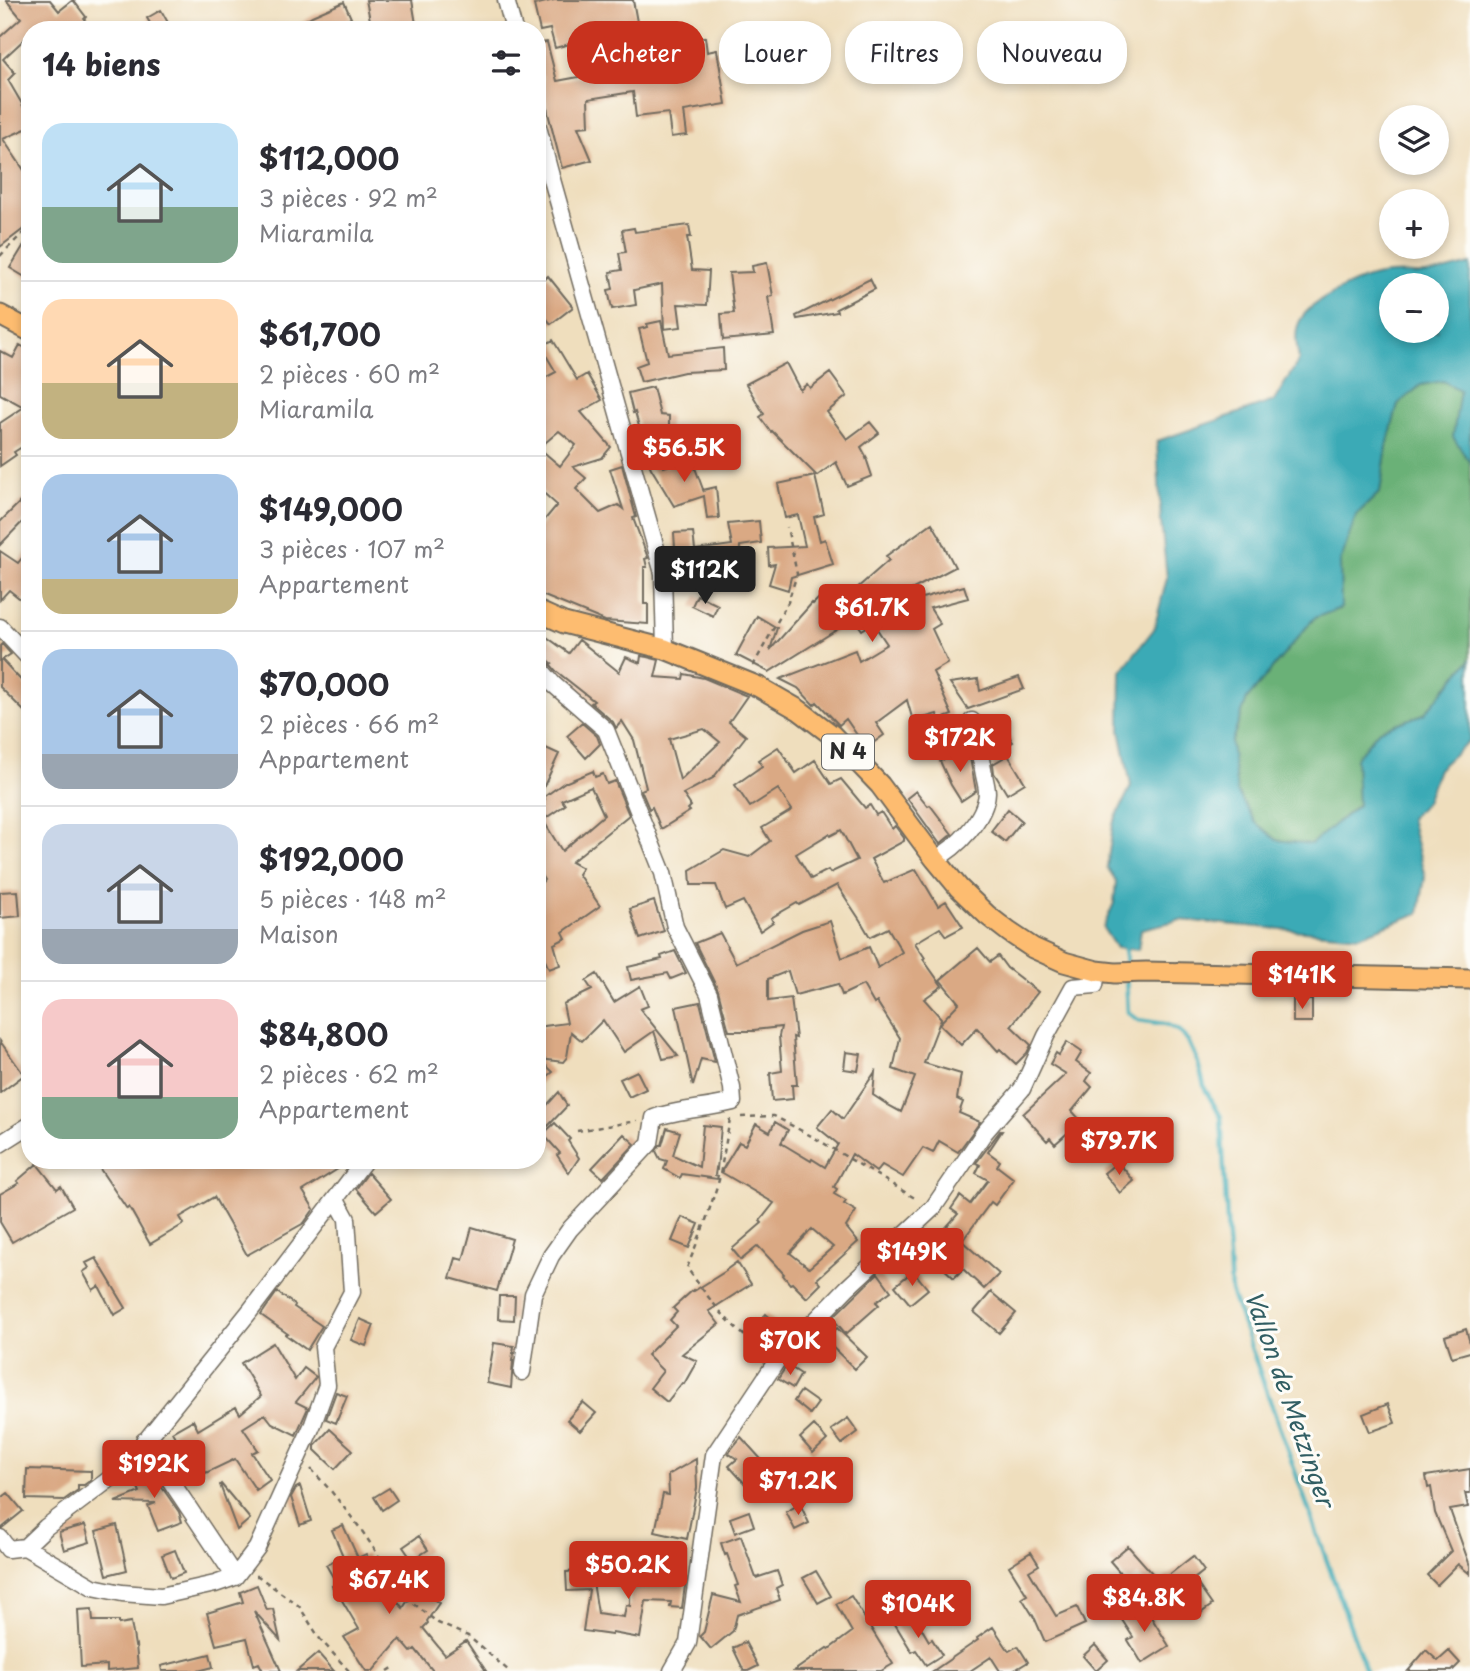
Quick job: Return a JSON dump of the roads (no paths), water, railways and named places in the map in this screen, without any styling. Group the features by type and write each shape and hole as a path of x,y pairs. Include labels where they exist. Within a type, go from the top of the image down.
{"main road":[{"path":"0,315 21,326"},
{"name":"N 4","path":"546,615 564,624 665,649 759,687 799,710 832,735 880,785 935,859 959,888 987,915 1033,947 1064,962 1115,973 1470,979"}],"street":[{"path":"506,0 512,21"},
{"path":"546,180 663,573 665,649"},
{"path":"0,627 21,649"},
{"path":"522,1372 533,1294 551,1256 578,1220 650,1143 653,1118 668,1113 714,1107 732,1109 732,1088 709,994 675,927 663,873 606,730 546,676"},
{"path":"935,859 948,853 964,838 982,810 987,792 972,721"},
{"path":"672,1671 688,1643 714,1455 778,1359 933,1208 984,1133 1023,1088 1046,1036 1073,987 1095,985 1100,971"},
{"path":"0,1144 21,1131"},
{"path":"0,1538 8,1549 25,1547 46,1527 123,1469 358,1169"},
{"path":"25,1547 93,1587 122,1593 161,1596 235,1577 257,1548 313,1424 327,1385 323,1347 352,1292 347,1219 336,1199"},
{"path":"144,1441 235,1577"}],"water":[{"path":"1470,264 1470,463 1453,437 1460,390 1443,381 1421,385 1398,404 1387,446 1380,492 1356,515 1340,563 1341,608 1314,618 1247,699 1231,743 1237,792 1255,822 1277,840 1311,844 1358,805 1356,758 1379,730 1424,714 1470,660 1470,740 1438,769 1426,802 1410,818 1425,877 1419,913 1359,936 1180,920 1141,929 1138,950 1116,948 1103,928 1114,903 1116,881 1107,867 1113,824 1131,786 1120,730 1121,671 1154,629 1167,578 1157,441 1274,401 1299,360 1297,329 1306,312 1349,285 1371,277 1379,276 1379,343 1449,343 1449,273 1429,273"}],"waterway":[{"path":"1105,0 1135,0"},
{"name":"Vallon de Metzinger","path":"1125,945 1126,968"},
{"name":"Vallon de Metzinger","path":"1126,977 1128,1012 1138,1020 1165,1024 1180,1031 1189,1043 1205,1089 1221,1117 1231,1291 1366,1671"}]}
